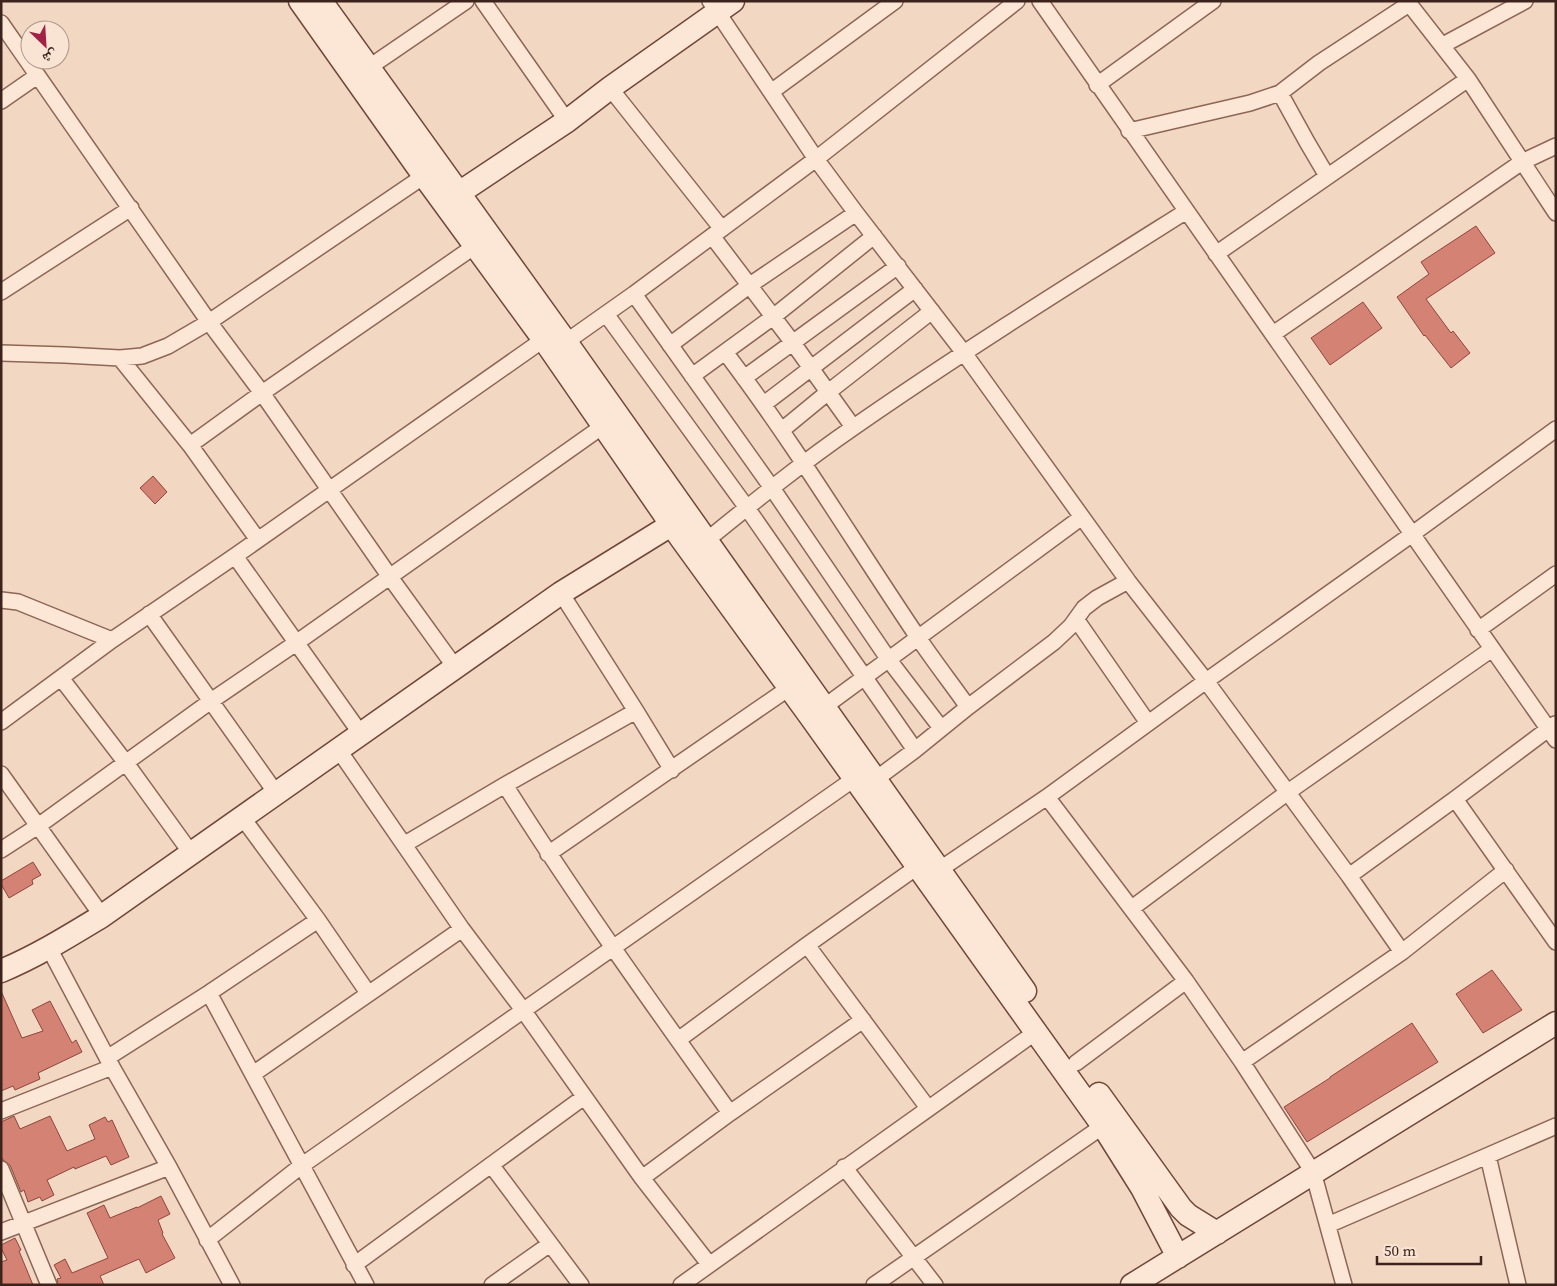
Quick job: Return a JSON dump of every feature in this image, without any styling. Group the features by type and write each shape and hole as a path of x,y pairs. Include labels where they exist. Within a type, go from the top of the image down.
{"street":[{"path":"300,1 424,176 452,198 475,246 556,337 603,426 689,532 824,706 865,779 1036,1032 1103,1126 1142,1188 1178,1257"},
{"path":"321,1 368,68 452,198 556,337 689,532 789,688 865,779"},
{"path":"368,68 466,1"},
{"path":"483,1 567,121"},
{"path":"771,92 894,1"},
{"path":"1,722 149,614 556,337 606,314 816,159 1017,1"},
{"path":"1040,1 1411,535 1553,731 1348,876"},
{"path":"1097,85 1212,1"},
{"path":"1443,45 1525,1"},
{"path":"1129,131 1240,106 1280,93 1319,63 1408,2 1468,78 1556,213"},
{"path":"452,198 567,121 720,5 771,92 816,159 964,353 1128,580 1288,792 1402,952"},
{"path":"1,23 131,208 208,322 262,393 455,667"},
{"path":"1,100 37,76"},
{"path":"1216,254 1468,78"},
{"path":"610,88 717,232 750,285 853,427"},
{"path":"1280,93 1327,176"},
{"path":"1273,334 1522,162 1556,146"},
{"path":"1,353 120,358 142,356 168,346 208,322 424,176"},
{"path":"1,292 131,208"},
{"path":"1,971 49,948 102,916 561,593 689,532 747,508 853,427 964,353 1185,212"},
{"path":"670,345 750,285 856,213"},
{"path":"692,376 773,317 874,236"},
{"path":"190,445 475,246"},
{"path":"744,378 898,266"},
{"path":"764,404 915,289"},
{"path":"634,294 772,488 889,660 941,728"},
{"path":"782,430 932,311"},
{"path":"606,314 747,508 915,750"},
{"path":"725,352 782,430 918,637 968,707"},
{"path":"120,358 190,445 258,540"},
{"path":"1,850 38,826 210,701 296,643 603,426"},
{"path":"678,1040 807,945 928,872 1047,796 1411,535 1556,428"},
{"path":"824,706 1082,517"},
{"path":"236,556 361,734"},
{"path":"1478,630 1556,574"},
{"path":"208,1240 301,1166 522,1010 865,779 915,750 1054,642 1071,626 1084,608 1128,580"},
{"path":"561,593 672,770"},
{"path":"1,600 18,602 112,640"},
{"path":"149,614 276,793"},
{"path":"1076,619 1148,723"},
{"path":"1132,908 1288,792 1492,649"},
{"path":"61,678 191,853"},
{"path":"548,854 789,688"},
{"path":"405,844 636,711"},
{"path":"338,749 462,929 642,1178 709,1264"},
{"path":"1,774 102,916"},
{"path":"505,785 548,854 730,1113"},
{"path":"1047,796 1186,981 1242,1062 1313,1172 1344,1285"},
{"path":"1455,799 1556,942"},
{"path":"242,817 318,920 368,993"},
{"path":"1242,1062 1402,952 1506,870"},
{"path":"928,872 1076,1063 1181,1208 1188,1215 1217,1233"},
{"path":"1,1111 109,1063 209,992 318,920"},
{"path":"253,1074 462,929"},
{"path":"807,945 928,1108"},
{"path":"49,948 109,1063 169,1167 232,1285"},
{"path":"1076,1063 1186,981"},
{"path":"209,992 366,1285"},
{"path":"642,1178 730,1113 863,1020"},
{"path":"1132,1285 1556,1023"},
{"path":"681,1285 1036,1032"},
{"path":"354,1265 584,1097"},
{"path":"874,1285 1103,1126"},
{"path":"1328,1225 1556,1126"},
{"path":"1488,1156 1518,1285"},
{"path":"492,1166 581,1285"},
{"path":"1,1232 169,1167"},
{"path":"844,1167 935,1285"},
{"path":"1,1169 49,1285"},
{"path":"492,1285 550,1244"}],"building":[{"path":"1476,226 1495,253 1426,299 1451,333 1453,331 1470,353 1451,368 1424,336 1397,297 1429,274 1421,262"},
{"path":"1363,302 1382,328 1330,365 1311,338"},
{"path":"153,476 167,492 155,504 140,488"},
{"path":"33,862 41,875 32,880 33,884 9,898 1,881"},
{"path":"1492,970 1522,1010 1483,1033 1456,994"},
{"path":"1,991 22,1038 43,1031 32,1010 50,1001 72,1043 76,1040 82,1052 38,1073 40,1079 15,1090 13,1086 1,1091"},
{"path":"1412,1023 1438,1062 1307,1142 1284,1107"},
{"path":"14,1116 20,1129 50,1116 67,1151 95,1139 89,1125 105,1117 108,1122 112,1120 129,1157 111,1165 106,1156 75,1169 74,1167 47,1180 54,1195 42,1201 40,1197 28,1202 24,1190 21,1192 10,1165 1,1156 1,1122"},
{"path":"161,1196 170,1214 158,1220 162,1234 175,1258 146,1273 139,1259 100,1276 104,1285 58,1285 57,1279 61,1278 54,1265 65,1259 72,1273 108,1258 87,1213 104,1205 110,1218 137,1208"},
{"path":"15,1238 33,1285 1,1285 1,1262 7,1260 1,1245"}]}
